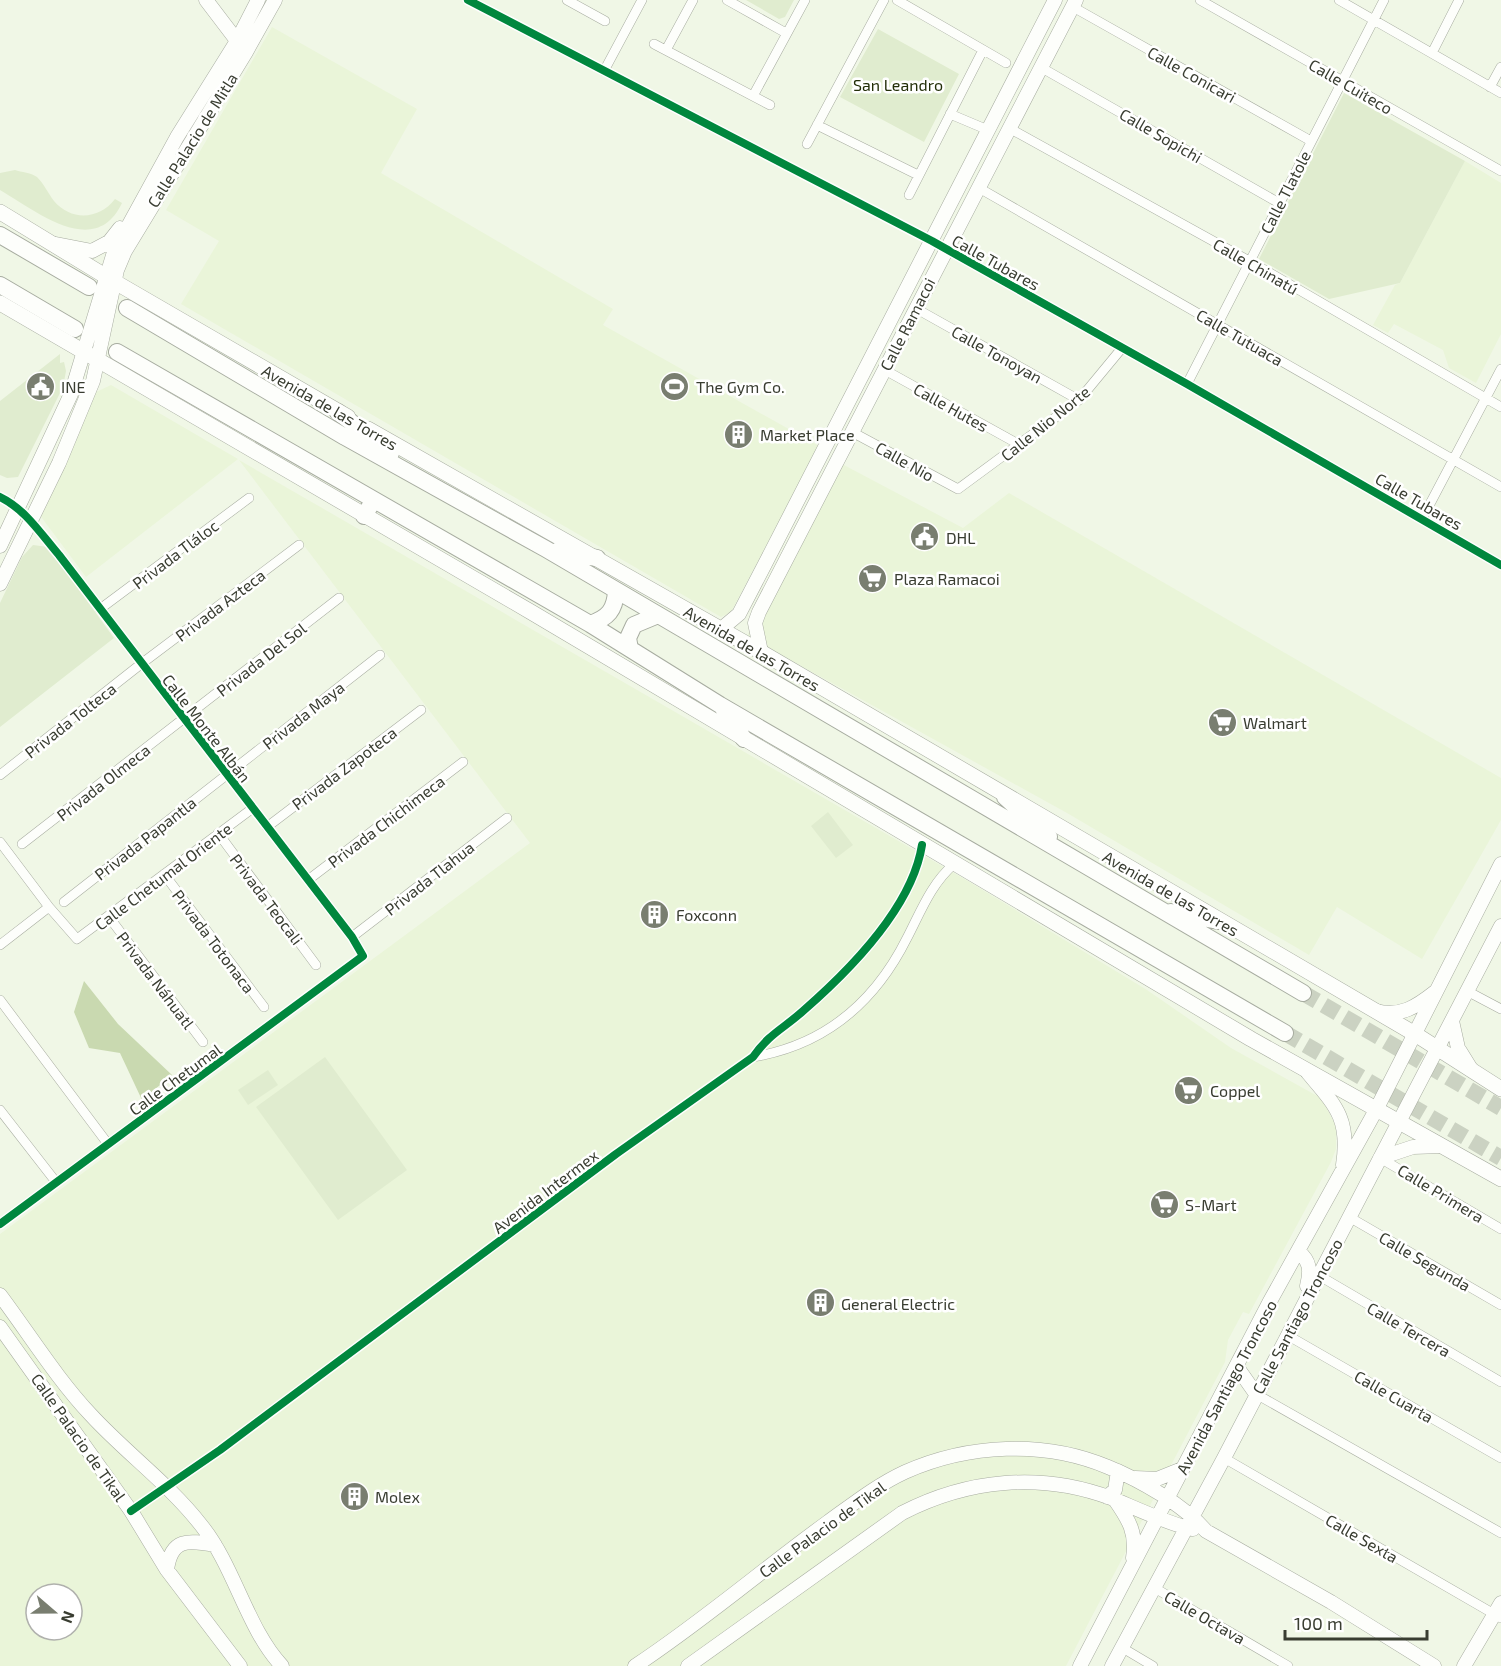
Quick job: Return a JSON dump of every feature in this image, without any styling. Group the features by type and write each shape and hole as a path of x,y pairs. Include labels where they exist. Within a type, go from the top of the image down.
{"highway":[{"path":"0,235 89,287"},
{"path":"0,285 75,329"},
{"name":"Avenida de las Torres","path":"127,308 345,437 546,549 1303,993"},
{"path":"117,352 590,624 720,705 1285,1033"},
{"path":"338,412 428,482"},
{"path":"363,516 373,501"},
{"path":"546,549 597,558"},
{"path":"590,624 608,616 615,603 616,591"},
{"path":"630,649 628,638 634,625 658,615"},
{"path":"720,705 744,739"},
{"path":"1005,797 1074,860"},
{"path":"1160,910 1218,921"}],"main road":[{"name":"Avenida de las Torres","path":"0,212 338,412 761,652 1005,797 1415,1035 1501,1089"},
{"path":"0,303 954,864 1398,1123 1501,1179"}],"street":[{"path":"206,0 242,47"},
{"name":"Calle Palacio de Mitla","path":"110,279 242,47 258,0"},
{"name":"Calle Palacio de Mitla","path":"110,279 138,206 275,0"},
{"name":"Calle Tubares","path":"468,0 932,241 1187,384 1501,565"},
{"path":"567,0 581,3 604,21"},
{"path":"604,71 642,0"},
{"path":"666,50 693,0"},
{"path":"727,0 786,33"},
{"path":"753,96 805,0"},
{"path":"807,144 884,0"},
{"path":"897,0 1006,63"},
{"name":"Calle Ramacoi","path":"720,630 738,614 1055,0"},
{"name":"Calle Cuiteco","path":"1200,0 1501,171"},
{"path":"1339,0 1501,93"},
{"name":"Calle Tlatole","path":"1187,384 1384,0"},
{"path":"1432,53 1459,0"},
{"name":"Calle Ramacoi","path":"755,623 883,369 1074,3"},
{"name":"Calle Conicari","path":"1074,3 1311,141"},
{"path":"654,44 770,105"},
{"path":"909,195 982,50"},
{"path":"1490,87 1501,67"},
{"name":"Calle Sopichi","path":"1042,68 1279,203"},
{"path":"950,114 988,130"},
{"path":"817,125 918,175"},
{"name":"Calle Chinatú","path":"1009,128 1251,262 1501,407"},
{"name":"Calle Tutuaca","path":"979,188 1454,458 1501,487"},
{"path":"49,243 92,251 102,248 138,206"},
{"path":"0,546 91,356 110,279"},
{"name":"Calle Tonoyan","path":"915,308 1078,400"},
{"name":"Calle Nio Norte","path":"958,489 1078,400 1122,348"},
{"path":"0,584 93,381 91,356"},
{"name":"Calle Hutes","path":"883,369 1020,445"},
{"path":"1422,519 1501,369"},
{"name":"Calle Nio","path":"852,432 958,489"},
{"path":"0,497 18,508 30,520"},
{"name":"Privada Tláloc","path":"100,609 249,498"},
{"name":"Calle Monte Albán","path":"30,520 362,953"},
{"name":"Privada Azteca","path":"141,664 299,545"},
{"name":"Privada Del Sol","path":"183,719 339,598"},
{"path":"738,614 744,624 755,623 761,652"},
{"name":"Privada Maya","path":"226,774 380,655"},
{"name":"Privada Tolteca","path":"0,775 141,664"},
{"name":"Privada Zapoteca","path":"267,827 421,710"},
{"name":"Privada Olmeca","path":"22,844 183,719"},
{"name":"Privada Chichimeca","path":"308,880 463,762"},
{"name":"Privada Papantla","path":"64,902 226,774"},
{"name":"Calle Chetumal Oriente","path":"49,907 72,935 80,938 253,808"},
{"name":"Privada Tlahua","path":"352,937 507,818"},
{"name":"Privada Teocali","path":"218,833 316,965"},
{"path":"0,842 49,907 0,945"},
{"name":"Avenida Intermex","path":"131,1511 167,1487 616,1154 753,1057 766,1038 826,991 875,936 916,873 922,845"},
{"path":"0,860 8,853"},
{"name":"Avenida Intermex","path":"753,1057 774,1054 823,1032 866,1001 884,979 937,881 954,864"},
{"path":"1376,1110 1441,987 1501,864"},
{"name":"Privada Totonaca","path":"164,874 264,1007"},
{"name":"Privada Náhuatl","path":"109,917 203,1042"},
{"path":"1437,1049 1501,926"},
{"name":"Calle Chetumal","path":"0,1223 360,960 362,953"},
{"path":"1369,1009 1399,1013 1419,1004 1441,987"},
{"path":"1467,991 1501,1009"},
{"path":"0,1000 108,1144"},
{"path":"1452,1021 1458,1048 1472,1071"},
{"name":"Calle Santiago Troncoso","path":"1186,1528 1437,1049"},
{"path":"1303,1067 1339,1111 1345,1147 1341,1175"},
{"path":"0,1110 56,1182"},
{"name":"Avenida Santiago Troncoso","path":"1080,1666 1298,1251 1376,1110"},
{"path":"1380,1158 1413,1147 1441,1146"},
{"name":"Calle Primera","path":"1380,1158 1501,1229"},
{"name":"Calle Segunda","path":"1349,1217 1501,1305"},
{"path":"1298,1251 1306,1257 1310,1268 1299,1311"},
{"name":"Calle Tercera","path":"1318,1275 1501,1382"},
{"name":"Calle Palacio de Tikal","path":"0,1295 89,1413 167,1487 202,1526 239,1588 263,1642 282,1666"},
{"name":"Calle Palacio de Tikal","path":"0,1327 131,1511 167,1570 240,1666"},
{"name":"Calle Cuarta","path":"1287,1335 1501,1458"},
{"path":"1237,1367 1256,1394 1501,1533"},
{"name":"Calle Palacio de Tikal","path":"635,1666 694,1625 873,1489 920,1466 957,1455 993,1449 1054,1451 1082,1458 1133,1478 1193,1515"},
{"name":"Calle Sexta","path":"1224,1458 1499,1611"},
{"path":"1133,1478 1157,1479 1182,1469"},
{"path":"1118,1471 1115,1490 1111,1498 1133,1530 1135,1543 1132,1565"},
{"name":"Calle Palacio de Tikal","path":"688,1666 863,1539 902,1513 929,1499 994,1484 1032,1481 1063,1484 1111,1498 1186,1528 1206,1531"},
{"path":"1193,1515 1206,1531 1332,1602 1434,1666"},
{"path":"1112,1666 1186,1528"},
{"path":"167,1570 170,1554 176,1546 187,1541 215,1545"},
{"name":"Calle Octava","path":"1153,1587 1288,1666"},
{"path":"1464,1666 1499,1611"},
{"path":"1121,1647 1152,1666"}],"shaded area":[{"path":"272,27 417,109 381,173 613,309 603,325 819,446 731,612 721,617 181,304 219,241 166,210"},
{"path":"1465,161 1501,183 1501,334 1476,383 1449,368 1443,350 1394,324 1388,333 1373,325 1395,285 1400,283"},
{"path":"111,385 238,459 86,577 39,514 94,393"},
{"path":"239,460 966,880 1147,990 1231,1048 1321,1098 1336,1126 1336,1149 1331,1162 1249,1314 1243,1312 1228,1340 1225,1362 1066,1666 0,1666 0,1234 530,843"},
{"path":"842,464 963,528 1009,493 1501,778 1501,820 1422,959 1337,907 1309,955 1067,813 747,636"},
{"path":"84,981 118,1024 172,1075 142,1100 120,1053 89,1048 74,1012"}],"green space":[{"path":"746,0 794,0 785,17 779,19"},
{"name":"San Leandro","path":"878,29 959,74 924,142 840,97"},
{"path":"1344,93 1465,161 1400,283 1329,299 1259,259"},
{"path":"15,170 37,177 61,208 77,215 101,211 115,199 122,203 110,220 97,228 81,229 64,226 30,209 0,190 0,173"},
{"path":"60,354 60,363 64,362 66,371 63,387 18,477 7,478 0,475 0,401"},
{"path":"33,545 48,547 114,638 0,727 0,603 22,557"},
{"path":"828,812 853,845 836,858 811,826"},
{"path":"325,1057 407,1170 338,1220 256,1107"},
{"path":"268,1070 278,1085 248,1105 238,1090"}],"tunnel":[{"path":"1303,993 1501,1108"},
{"path":"1285,1033 1501,1158"}],"cycle path":[{"path":"468,0 932,241 1187,384 1501,565"},
{"path":"0,497 25,515 59,555 352,937 363,956 0,1224"},
{"path":"131,1511 220,1450 616,1154 753,1057 771,1037 840,977 876,936 906,892 916,869 922,845"}],"place":[{"name":"INE","path":"40,386"},
{"name":"The Gym Co.","path":"675,386"},
{"name":"Market Place","path":"739,434"},
{"name":"DHL","path":"925,537"},
{"name":"Plaza Ramacoi","path":"873,578"},
{"name":"Walmart","path":"1222,722"},
{"name":"Foxconn","path":"655,914"},
{"name":"Coppel","path":"1189,1090"},
{"name":"S-Mart","path":"1164,1204"},
{"name":"General Electric","path":"820,1303"},
{"name":"Molex","path":"354,1496"}]}
